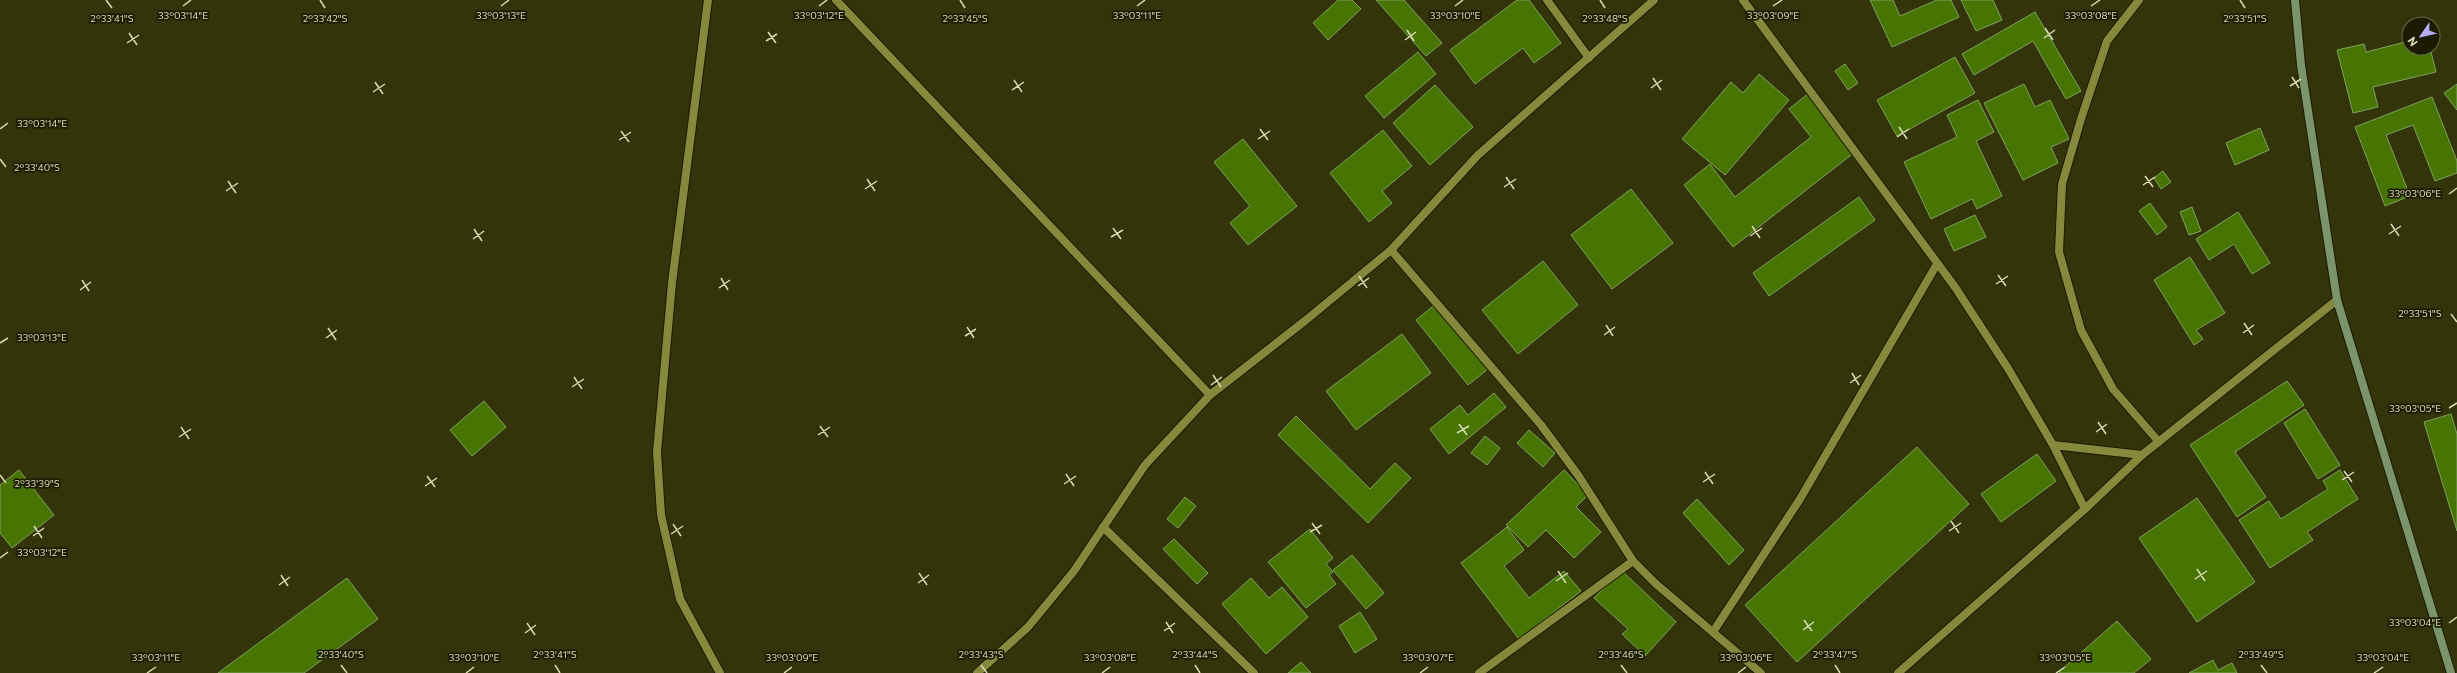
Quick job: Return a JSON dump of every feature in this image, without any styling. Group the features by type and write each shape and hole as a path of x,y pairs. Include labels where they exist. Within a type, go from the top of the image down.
{"street":[{"path":"708,0 672,283 657,452 661,515 680,599 720,673"},
{"path":"836,0 1210,395"},
{"path":"1547,0 1589,58"},
{"path":"977,673 1028,627 1074,571 1145,465 1210,395 1306,320 1391,250 1478,155 1654,0"},
{"path":"1743,0 1937,264 2009,370 2053,445 2085,509"},
{"path":"2139,0 2107,41 2081,119 2062,184 2059,252 2081,330 2112,389 2160,442"},
{"path":"2294,0 2301,65 2337,300 2451,673"},
{"path":"1391,250 1541,425 1578,475 1633,561 1656,584 1762,673"},
{"path":"1713,632 1803,493 1937,264"},
{"path":"1898,673 2085,509 2142,455 2337,300"},
{"path":"2053,445 2142,455"},
{"path":"1103,526 1254,673"},
{"path":"1479,673 1633,561"}],"building":[{"path":"1338,0 1352,0 1361,9 1328,40 1313,23"},
{"path":"1376,0 1404,0 1442,43 1426,56"},
{"path":"1517,0 1529,0 1561,43 1534,63 1523,48 1475,84 1450,50"},
{"path":"1870,0 1893,0 1900,16 1937,0 1951,0 1959,17 1892,47"},
{"path":"1961,0 1993,0 2002,20 1976,31"},
{"path":"2035,12 2081,91 2066,99 2033,41 1974,75 1962,54"},
{"path":"2401,43 2401,56 2432,56 2436,72 2373,87 2378,107 2353,113 2337,50 2364,44 2366,52"},
{"path":"1418,52 1436,74 1384,118 1365,96"},
{"path":"1955,57 1975,93 1897,136 1877,100"},
{"path":"1845,64 1858,83 1848,90 1835,71"},
{"path":"1759,74 1789,100 1725,175 1682,139 1731,82 1743,93"},
{"path":"2024,84 2035,107 2050,100 2069,139 2051,147 2058,163 2023,180 1984,103"},
{"path":"2457,84 2457,110 2444,93"},
{"path":"1435,85 1473,127 1430,165 1393,123"},
{"path":"1809,93 1855,152 1733,247 1684,185 1710,164 1735,197 1811,137 1789,109"},
{"path":"2432,97 2457,161 2457,173 2435,181 2413,125 2386,135 2410,196 2385,206 2355,127"},
{"path":"1978,100 1994,132 1976,141 2002,196 1977,209 1972,199 1931,219 1904,162 1957,137 1947,115"},
{"path":"2260,128 2269,150 2235,165 2226,143"},
{"path":"1383,130 1412,166 1382,191 1392,203 1369,222 1330,173"},
{"path":"1243,139 1297,206 1248,245 1230,223 1250,206 1214,162"},
{"path":"2163,171 2171,182 2161,189 2154,178"},
{"path":"1631,189 1673,243 1612,289 1571,235"},
{"path":"1859,197 1875,220 1769,296 1753,273"},
{"path":"2150,203 2167,227 2157,235 2139,211"},
{"path":"2192,207 2201,231 2189,235 2180,212"},
{"path":"2238,212 2270,263 2252,274 2234,244 2209,260 2196,239"},
{"path":"1975,215 1986,237 1954,251 1944,229"},
{"path":"2190,257 2225,313 2196,330 2203,339 2194,345 2154,280"},
{"path":"1543,261 1578,305 1518,354 1482,310"},
{"path":"1437,303 1488,369 1468,385 1416,320"},
{"path":"1402,334 1431,373 1356,430 1326,391"},
{"path":"2287,381 2304,405 2235,452 2266,497 2237,517 2190,445"},
{"path":"1494,393 1506,407 1449,454 1430,429 1460,405 1468,415"},
{"path":"484,401 506,427 472,456 450,430"},
{"path":"2305,409 2340,465 2318,479 2284,423"},
{"path":"2451,414 2457,434 2457,531 2424,422"},
{"path":"1296,416 1370,489 1395,463 1411,478 1368,523 1278,435"},
{"path":"1529,430 1555,453 1543,467 1517,443"},
{"path":"1485,436 1500,448 1487,465 1471,453"},
{"path":"1917,447 1969,504 1797,662 1745,605"},
{"path":"2037,454 2056,481 2001,522 1981,494"},
{"path":"19,470 54,515 12,548 0,533 0,485"},
{"path":"1564,470 1588,495 1576,507 1601,532 1574,558 1546,530 1528,547 1506,525"},
{"path":"2340,470 2358,499 2307,532 2313,540 2270,568 2239,520 2269,501 2281,519 2328,489 2323,481"},
{"path":"1185,497 1196,506 1178,528 1167,519"},
{"path":"2197,498 2255,582 2197,622 2139,538"},
{"path":"1697,499 1744,550 1729,565 1683,513"},
{"path":"1507,527 1524,550 1504,566 1529,598 1564,571 1581,591 1519,639 1461,563"},
{"path":"1310,529 1333,558 1326,564 1333,572 1329,575 1336,584 1306,608 1268,562"},
{"path":"1174,539 1208,573 1197,584 1163,549"},
{"path":"1352,555 1384,593 1366,609 1333,570"},
{"path":"1621,570 1676,622 1645,656 1622,634 1628,629 1594,598"},
{"path":"347,578 378,619 304,673 218,673"},
{"path":"1251,578 1269,598 1282,587 1308,617 1266,654 1222,604"},
{"path":"1360,612 1377,639 1355,653 1339,626"},
{"path":"2117,621 2151,659 2134,673 2059,672"},
{"path":"2213,660 2218,670 2232,663 2237,673 2189,673"},
{"path":"1301,662 1311,673 1288,673"}]}
